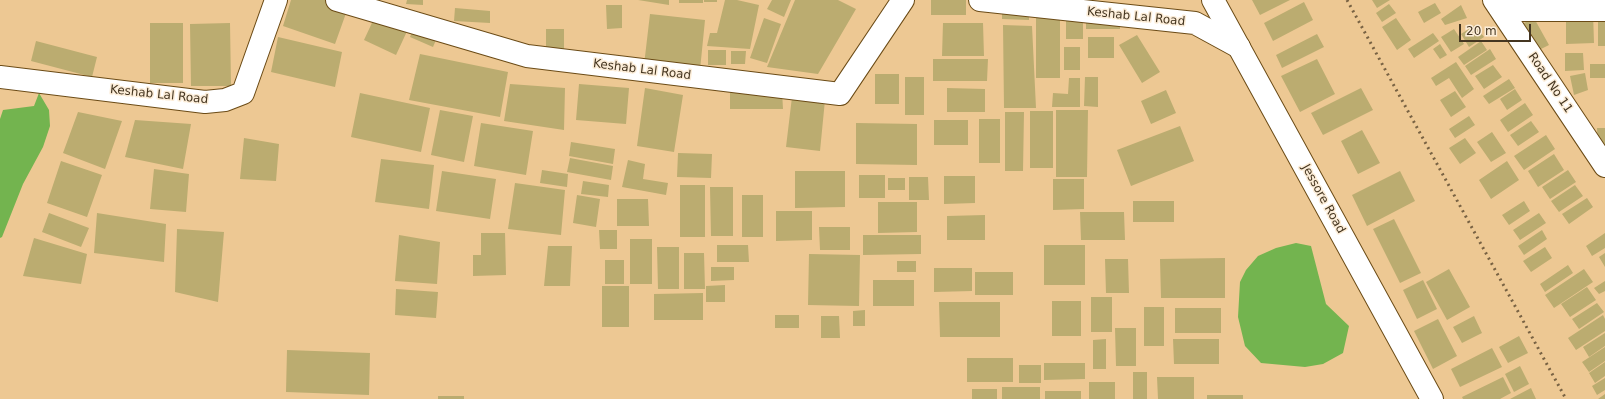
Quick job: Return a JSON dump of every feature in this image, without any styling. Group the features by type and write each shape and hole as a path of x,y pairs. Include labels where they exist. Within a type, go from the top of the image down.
{"main road":[{"name":"Keshab Lal Road","path":"0,77 205,102 225,100 243,93 276,0"},
{"name":"Keshab Lal Road","path":"337,0 527,56 840,94 903,0"},
{"name":"Keshab Lal Road","path":"980,0 1195,23 1239,47"},
{"name":"Jessore Road","path":"1213,0 1432,399"},
{"path":"1498,5 1605,10"},
{"name":"Road No 11","path":"1498,5 1605,166"}],"shaded area":[{"path":"39,93 49,110 50,126 43,147 23,184 2,237 0,238 0,119 3,110 34,106"},
{"path":"1296,243 1311,246 1326,304 1349,326 1343,353 1323,364 1305,367 1261,363 1245,346 1238,317 1240,282 1246,270 1258,256 1276,248"}],"building":[{"path":"291,0 343,0 350,2 335,44 283,26"},
{"path":"407,0 423,0 423,5 406,4"},
{"path":"638,0 669,0 669,5"},
{"path":"679,0 703,0 703,3 679,3"},
{"path":"704,0 717,0 717,2 704,2"},
{"path":"725,0 737,0 759,5 750,49 707,46 710,33 717,33"},
{"path":"772,0 791,0 784,17 767,9"},
{"path":"795,0 838,0 856,9 818,74 767,67"},
{"path":"931,0 966,0 966,15 931,15"},
{"path":"1252,0 1290,0 1260,15"},
{"path":"1372,0 1390,0 1377,8"},
{"path":"1304,2 1313,20 1273,41 1264,23"},
{"path":"1435,3 1441,13 1424,23 1418,12"},
{"path":"1389,4 1396,13 1382,22 1376,13"},
{"path":"606,5 622,5 622,28 607,29"},
{"path":"1002,5 1029,5 1029,20 1002,19"},
{"path":"1461,5 1467,18 1445,25 1441,19"},
{"path":"455,8 490,11 490,23 454,21"},
{"path":"377,12 409,27 396,55 364,40"},
{"path":"1593,12 1594,43 1566,44 1566,13"},
{"path":"650,14 705,20 700,70 644,65"},
{"path":"1036,16 1060,16 1060,78 1036,78"},
{"path":"1086,17 1120,17 1120,29 1086,29"},
{"path":"764,18 781,24 767,63 750,58"},
{"path":"1066,18 1083,19 1083,39 1066,39"},
{"path":"1396,18 1411,40 1397,50 1382,27"},
{"path":"1534,18 1549,45 1535,52 1520,25"},
{"path":"1598,21 1605,21 1605,46 1598,46"},
{"path":"150,23 183,23 183,83 150,83"},
{"path":"230,23 231,86 191,86 190,24"},
{"path":"943,23 983,23 984,56 942,56"},
{"path":"415,25 438,35 433,47 410,37"},
{"path":"1003,25 1032,26 1036,108 1004,108"},
{"path":"1475,25 1484,37 1469,47 1461,34"},
{"path":"546,29 564,29 564,49 546,49"},
{"path":"1454,29 1464,44 1451,52 1441,37"},
{"path":"1433,33 1439,41 1414,58 1408,49"},
{"path":"1317,34 1324,47 1282,68 1276,55"},
{"path":"1137,35 1160,72 1142,83 1119,45"},
{"path":"278,37 342,52 335,87 271,72"},
{"path":"1088,37 1114,37 1114,58 1088,58"},
{"path":"36,41 97,57 92,77 31,61"},
{"path":"1481,41 1487,50 1464,65 1458,57"},
{"path":"1440,44 1447,55 1440,59 1433,49"},
{"path":"1064,47 1080,47 1080,70 1064,70"},
{"path":"1490,49 1496,59 1471,75 1465,66"},
{"path":"708,50 726,50 726,65 708,65"},
{"path":"731,51 746,51 745,64 731,64"},
{"path":"1565,53 1583,53 1584,70 1565,71"},
{"path":"420,54 508,72 500,117 409,100"},
{"path":"933,59 988,59 987,81 933,81"},
{"path":"1317,59 1335,94 1300,112 1281,76"},
{"path":"1456,62 1474,89 1462,98 1449,78 1436,86 1431,78"},
{"path":"1590,64 1605,64 1605,78 1590,78"},
{"path":"1493,65 1502,77 1484,89 1475,76"},
{"path":"1585,73 1588,90 1574,95 1570,76"},
{"path":"875,74 899,74 899,104 875,104"},
{"path":"905,77 924,77 924,115 905,115"},
{"path":"1085,77 1098,77 1098,107 1084,106"},
{"path":"1069,78 1080,78 1080,107 1052,107 1053,93 1068,94"},
{"path":"1509,79 1515,88 1489,104 1483,96"},
{"path":"510,84 565,88 564,130 504,121"},
{"path":"579,84 629,88 626,124 576,120"},
{"path":"645,88 683,95 674,152 637,146"},
{"path":"947,88 985,89 985,112 947,112"},
{"path":"1361,88 1373,110 1323,135 1311,113"},
{"path":"1515,89 1522,100 1507,110 1500,99"},
{"path":"1166,90 1176,113 1151,124 1141,101"},
{"path":"730,91 782,91 783,109 730,109"},
{"path":"1455,91 1466,107 1451,117 1440,100"},
{"path":"360,93 430,108 421,152 351,137"},
{"path":"792,97 825,100 820,151 786,147"},
{"path":"1525,103 1533,115 1508,132 1500,120"},
{"path":"440,110 473,116 464,162 431,155"},
{"path":"1056,110 1088,110 1087,177 1056,177"},
{"path":"1030,111 1053,111 1053,168 1030,168"},
{"path":"78,112 122,121 105,169 63,153"},
{"path":"1005,112 1024,112 1023,171 1005,171"},
{"path":"1469,116 1475,125 1455,138 1449,129"},
{"path":"979,119 1000,119 1000,163 979,163"},
{"path":"135,120 191,124 183,169 125,157"},
{"path":"934,120 968,120 968,145 934,145"},
{"path":"1531,121 1539,132 1518,146 1510,135"},
{"path":"481,123 533,131 526,175 474,166"},
{"path":"856,123 917,124 917,165 856,164"},
{"path":"1180,126 1194,161 1131,186 1117,150"},
{"path":"1597,128 1605,128 1605,147 1598,147"},
{"path":"1362,130 1380,163 1358,174 1341,141"},
{"path":"1492,132 1506,153 1491,162 1477,142"},
{"path":"1546,135 1555,149 1524,170 1514,156"},
{"path":"244,138 279,144 276,181 240,179"},
{"path":"1465,138 1476,153 1460,164 1449,148"},
{"path":"571,142 615,149 613,164 569,156"},
{"path":"678,153 712,154 711,178 677,177"},
{"path":"1554,154 1564,170 1538,187 1528,171"},
{"path":"570,158 613,166 611,180 567,172"},
{"path":"381,159 434,165 429,209 375,202"},
{"path":"628,160 645,164 643,179 668,183 666,195 622,187"},
{"path":"61,161 102,175 87,217 47,203"},
{"path":"1507,161 1519,180 1491,199 1479,180"},
{"path":"154,169 189,174 186,212 150,209"},
{"path":"542,170 568,174 567,187 540,183"},
{"path":"1568,170 1576,182 1550,199 1542,187"},
{"path":"442,171 496,179 490,219 436,211"},
{"path":"795,171 845,171 845,207 795,208"},
{"path":"1400,171 1415,201 1367,226 1352,195"},
{"path":"859,175 885,175 885,198 859,198"},
{"path":"944,176 975,176 975,203 944,204"},
{"path":"909,177 928,177 929,200 909,200"},
{"path":"888,178 905,178 905,190 888,190"},
{"path":"1053,179 1084,179 1084,209 1053,210"},
{"path":"583,181 609,185 608,197 581,194"},
{"path":"515,183 565,190 561,235 508,229"},
{"path":"680,185 705,185 705,237 680,237"},
{"path":"1575,185 1583,196 1559,212 1551,201"},
{"path":"710,187 733,187 733,236 711,236"},
{"path":"577,195 600,199 596,227 573,223"},
{"path":"742,195 763,195 763,237 742,237"},
{"path":"1587,198 1593,207 1569,224 1562,214"},
{"path":"617,199 648,199 649,226 617,226"},
{"path":"1133,201 1174,201 1174,222 1133,222"},
{"path":"1524,201 1530,211 1509,225 1502,215"},
{"path":"878,202 917,202 917,232 878,233"},
{"path":"776,211 812,211 812,240 776,241"},
{"path":"1080,212 1124,212 1125,240 1081,240"},
{"path":"49,213 89,228 81,247 42,232"},
{"path":"97,213 166,224 164,262 94,253"},
{"path":"1539,213 1546,223 1520,240 1513,230"},
{"path":"985,215 985,240 947,240 947,216"},
{"path":"1394,219 1421,273 1400,283 1373,229"},
{"path":"819,227 850,227 850,250 820,250"},
{"path":"177,229 224,232 218,302 175,292"},
{"path":"599,230 617,230 617,249 600,249"},
{"path":"1542,230 1547,239 1524,255 1518,246"},
{"path":"481,233 505,233 506,275 473,276 473,255 481,255"},
{"path":"1605,233 1605,248 1592,256 1586,246"},
{"path":"399,235 440,242 437,284 395,281"},
{"path":"863,235 921,235 921,254 863,255"},
{"path":"34,238 87,254 81,284 23,276"},
{"path":"630,239 652,239 652,284 630,284"},
{"path":"717,245 748,245 749,262 717,262"},
{"path":"1044,245 1085,245 1085,285 1044,285"},
{"path":"548,246 572,246 570,286 544,286"},
{"path":"657,247 679,247 679,289 658,289"},
{"path":"1545,247 1552,258 1531,272 1523,261"},
{"path":"684,253 704,253 705,289 684,289"},
{"path":"1605,253 1605,267 1599,257"},
{"path":"809,254 860,255 859,306 808,305"},
{"path":"1225,258 1225,298 1161,298 1160,259"},
{"path":"1105,259 1128,259 1129,293 1106,293"},
{"path":"605,260 624,260 624,284 605,284"},
{"path":"897,261 916,261 916,272 897,272"},
{"path":"1568,265 1573,273 1545,292 1540,284"},
{"path":"711,267 734,267 734,280 711,281"},
{"path":"934,268 972,268 972,291 934,292"},
{"path":"1449,269 1470,307 1447,320 1426,282"},
{"path":"1584,269 1593,282 1554,308 1545,295"},
{"path":"975,272 1013,272 1013,295 975,295"},
{"path":"873,280 914,280 914,306 873,306"},
{"path":"1423,280 1437,309 1417,319 1403,290"},
{"path":"1605,281 1605,291 1599,294 1594,288"},
{"path":"725,285 725,302 706,302 706,286"},
{"path":"602,286 629,286 629,327 602,327"},
{"path":"1587,287 1596,300 1570,317 1561,304"},
{"path":"396,289 438,292 436,318 395,315"},
{"path":"703,293 703,320 654,320 654,294"},
{"path":"1091,297 1112,297 1112,332 1091,332"},
{"path":"1052,301 1081,301 1081,336 1052,336"},
{"path":"939,302 1000,302 1000,337 940,337"},
{"path":"1597,303 1604,312 1579,329 1572,319"},
{"path":"1144,307 1164,307 1164,346 1144,346"},
{"path":"1175,308 1221,308 1221,333 1175,333"},
{"path":"865,310 865,326 853,326 853,311"},
{"path":"775,315 799,315 799,328 775,328"},
{"path":"1603,315 1605,319 1605,331 1576,350 1568,338"},
{"path":"821,316 839,316 840,338 821,338"},
{"path":"1474,316 1482,333 1462,343 1453,327"},
{"path":"1438,319 1457,356 1433,369 1414,331"},
{"path":"1115,328 1136,328 1136,366 1116,366"},
{"path":"1605,333 1605,346 1589,357 1583,347"},
{"path":"1519,336 1528,353 1508,363 1499,347"},
{"path":"1106,339 1106,369 1093,369 1093,340"},
{"path":"1173,339 1219,339 1219,364 1174,364"},
{"path":"1605,347 1605,361 1589,372 1582,362"},
{"path":"1492,348 1502,367 1460,387 1451,369"},
{"path":"287,350 370,353 369,395 286,392"},
{"path":"967,358 1013,358 1013,382 967,382"},
{"path":"1605,362 1605,376 1595,383 1589,373"},
{"path":"1044,363 1085,363 1085,379 1044,380"},
{"path":"1019,365 1041,365 1041,383 1019,383"},
{"path":"1520,366 1529,384 1514,392 1505,374"},
{"path":"1133,372 1147,372 1147,399 1133,399"},
{"path":"1157,377 1194,377 1194,399 1158,399"},
{"path":"1503,377 1511,393 1500,399 1463,399 1462,397"},
{"path":"1605,378 1605,390 1597,395 1592,386"},
{"path":"1089,382 1115,382 1115,399 1089,399"},
{"path":"1002,387 1040,387 1040,399 1002,399"},
{"path":"1531,388 1536,399 1510,399"},
{"path":"972,389 997,389 997,399 972,399"},
{"path":"1045,391 1081,391 1081,399 1045,399"},
{"path":"1605,394 1605,399 1598,399"},
{"path":"1207,395 1243,395 1243,399 1207,399"},
{"path":"438,396 464,396 464,399 438,399"}],"railway":[{"path":"1347,0 1566,399"}]}
